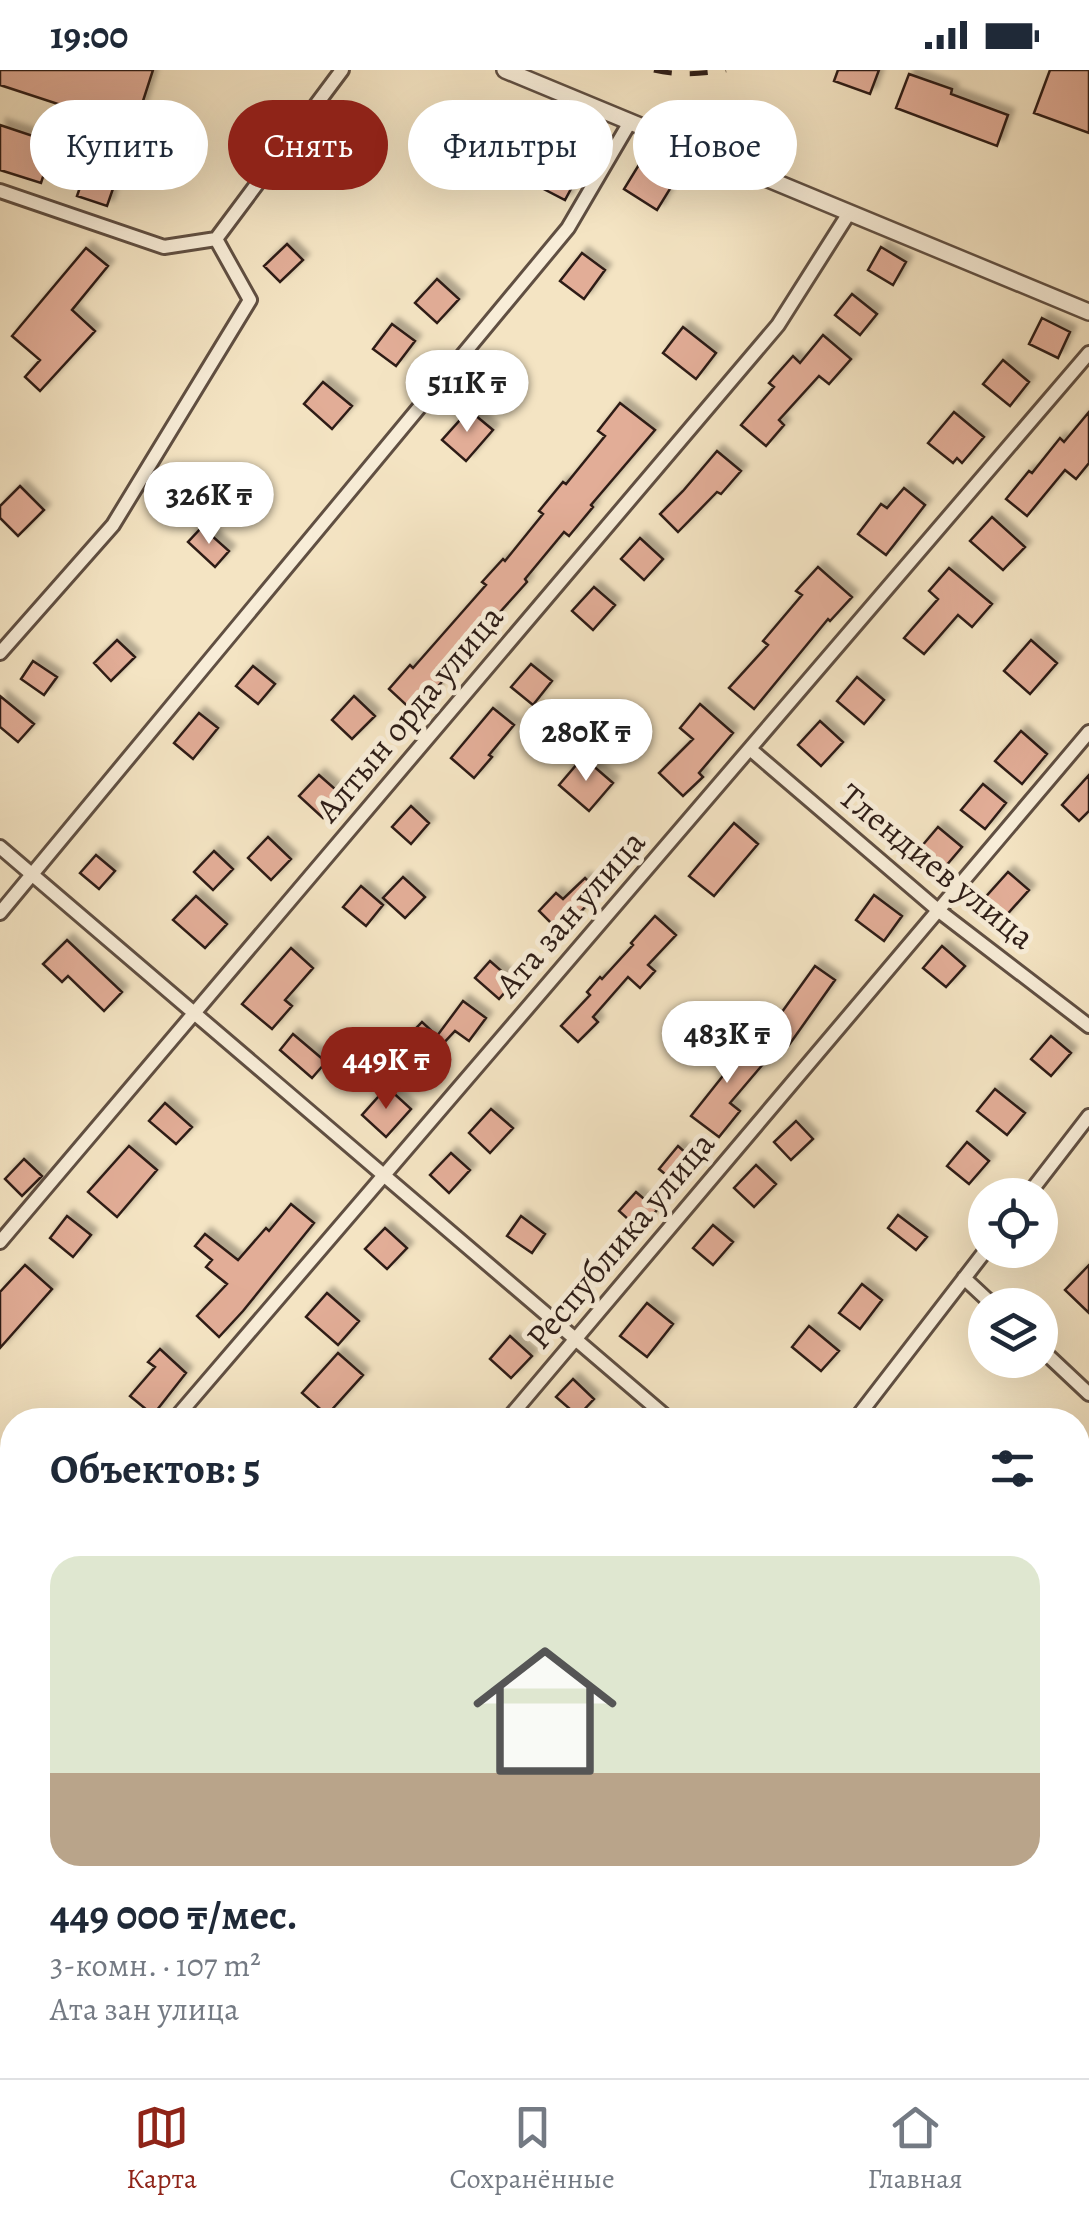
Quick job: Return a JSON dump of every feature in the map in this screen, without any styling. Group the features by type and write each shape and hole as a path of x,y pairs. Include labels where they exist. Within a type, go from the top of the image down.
{"street":[{"path":"0,191 164,247 216,238 342,70"},
{"path":"505,70 1089,312"},
{"path":"0,913 568,228 630,122"},
{"name":"Алтын орда улица","path":"0,1242 778,325 849,213"},
{"path":"0,654 113,526 250,300 216,238"},
{"name":"Ата зан улица","path":"184,1408 1089,354"},
{"name":"Республика улица","path":"517,1408 1089,732"},
{"name":"Тлендиев улица","path":"750,748 939,912 1089,1026"},
{"path":"0,847 656,1408"},
{"path":"1041,1178 1089,1116"},
{"path":"0,1214 13,1226"},
{"path":"864,1408 972,1268"},
{"path":"964,1278 975,1288"},
{"path":"1058,1365 1089,1394"}],"building":[{"path":"0,70 153,70 143,100 46,100 0,85"},
{"path":"838,70 879,70 870,94 834,81"},
{"path":"1050,70 1089,70 1089,133 1034,113"},
{"path":"909,74 1008,115 997,146 896,108"},
{"path":"0,125 30,135 30,180 0,170"},
{"path":"633,174 633,190 669,190 657,210 624,189"},
{"path":"79,190 113,190 107,206 77,196"},
{"path":"546,190 570,190 565,200"},
{"path":"287,244 303,260 280,282 264,266"},
{"path":"881,247 906,262 893,285 868,270"},
{"path":"86,248 108,266 72,310 95,331 40,391 25,377 40,360 12,336"},
{"path":"582,253 605,270 584,299 560,281"},
{"path":"437,279 459,299 437,323 415,303"},
{"path":"852,294 877,314 860,335 835,315"},
{"path":"1042,318 1070,332 1058,358 1029,344"},
{"path":"392,324 415,341 396,366 373,349"},
{"path":"683,327 716,353 696,379 663,353"},
{"path":"823,335 851,359 829,384 819,376 779,420 784,425 766,446 741,425 774,387 769,383 793,356 800,363"},
{"path":"1003,360 1029,382 1010,406 983,384"},
{"path":"323,382 352,406 332,429 304,404"},
{"path":"620,403 655,430 569,536 564,532 416,714 389,689 410,665 413,668 486,585 482,582 505,561 543,514 539,511 605,436 598,431"},
{"path":"469,410 493,430 466,461 442,440"},
{"path":"954,412 984,437 962,463 957,458 953,463 928,443"},
{"path":"1089,412 1089,463 1076,479 1065,470 1027,516 1006,499 1060,438 1064,442"},
{"path":"717,451 741,471 678,532 660,514"},
{"path":"20,486 44,510 18,536 0,518 0,506"},
{"path":"904,488 925,505 886,555 858,534 881,504 887,508"},
{"path":"992,517 1025,547 1003,570 970,541"},
{"path":"202,527 229,551 215,567 188,542"},
{"path":"640,538 663,559 644,580 621,559"},
{"path":"818,567 852,597 828,619 754,709 729,688 768,645 763,641 802,595 796,591"},
{"path":"949,568 992,604 972,627 958,615 924,654 904,638 938,599 929,591"},
{"path":"594,587 615,605 593,630 572,611"},
{"path":"117,640 135,657 111,681 94,663"},
{"path":"1031,640 1057,663 1030,694 1004,671"},
{"path":"33,661 57,677 44,695 21,679"},
{"path":"531,664 552,681 533,705 511,687"},
{"path":"253,666 275,684 258,704 236,686"},
{"path":"857,677 884,700 864,724 837,701"},
{"path":"0,696 34,724 18,742 0,727"},
{"path":"354,696 375,716 352,739 332,720"},
{"path":"700,704 733,733 699,773 703,777 683,796 659,773 693,739 680,728"},
{"path":"493,708 514,725 474,778 451,758"},
{"path":"199,713 218,728 193,759 174,743"},
{"path":"820,721 843,742 821,766 798,745"},
{"path":"1021,731 1047,754 1022,784 995,761"},
{"path":"583,757 613,783 589,811 559,785"},
{"path":"319,775 343,796 323,818 299,796"},
{"path":"1089,775 1089,811 1079,821 1062,805"},
{"path":"983,784 1006,803 985,829 961,810"},
{"path":"411,806 429,823 411,844 392,827"},
{"path":"734,823 758,844 714,896 689,876"},
{"path":"938,827 962,847 945,867 921,847"},
{"path":"268,837 291,859 271,880 248,858"},
{"path":"214,851 233,869 213,890 194,872"},
{"path":"96,855 115,871 99,889 80,873"},
{"path":"1008,872 1029,890 1003,919 982,901"},
{"path":"403,877 425,897 405,918 383,898"},
{"path":"585,878 599,892 561,933 539,911 556,893 563,899"},
{"path":"361,886 383,905 366,926 343,907"},
{"path":"874,895 902,916 884,941 856,920"},
{"path":"196,896 227,924 205,948 173,920"},
{"path":"655,916 676,935 648,965 655,971 640,988 628,977 593,1017 598,1022 578,1042 561,1026"},
{"path":"67,940 122,992 104,1011 68,976 62,982 43,964"},
{"path":"942,946 965,966 946,987 923,968"},
{"path":"291,948 313,968 285,1000 292,1006 272,1029 242,1004"},
{"path":"490,961 514,982 499,999 475,978"},
{"path":"815,966 835,980 789,1045 769,1030"},
{"path":"463,1001 486,1018 469,1041 455,1031 423,1065 400,1045 422,1022 437,1036"},
{"path":"293,1034 326,1062 312,1078 280,1050"},
{"path":"733,1036 764,1063 730,1103 740,1111 719,1137 691,1116 726,1072 712,1060"},
{"path":"1051,1036 1071,1053 1051,1076 1031,1059"},
{"path":"387,1087 411,1109 386,1137 362,1115"},
{"path":"995,1089 1025,1113 1007,1135 977,1111"},
{"path":"165,1103 192,1127 176,1144 149,1121"},
{"path":"491,1109 513,1128 490,1153 469,1133"},
{"path":"796,1121 813,1139 791,1160 774,1142"},
{"path":"967,1142 989,1161 974,1178 968,1178 968,1183 947,1166"},
{"path":"129,1146 157,1170 117,1217 88,1192"},
{"path":"678,1146 696,1162 677,1184 659,1169"},
{"path":"451,1153 470,1170 449,1193 430,1175"},
{"path":"24,1159 42,1176 22,1196 5,1179"},
{"path":"756,1165 776,1184 754,1207 734,1188"},
{"path":"636,1192 657,1210 640,1230 619,1211"},
{"path":"291,1204 314,1223 219,1337 197,1316 227,1284 206,1267 212,1260 195,1246 205,1234 238,1260"},
{"path":"898,1215 927,1237 916,1250 888,1228"},
{"path":"67,1216 91,1235 73,1257 50,1238"},
{"path":"521,1216 545,1234 532,1253 507,1236"},
{"path":"713,1225 733,1242 713,1265 693,1248"},
{"path":"385,1228 407,1248 387,1269 365,1249"},
{"path":"25,1265 52,1289 0,1348 0,1292"},
{"path":"1089,1265 1089,1313 1065,1290"},
{"path":"862,1284 882,1300 860,1329 839,1313"},
{"path":"327,1293 359,1321 338,1345 306,1317"},
{"path":"647,1303 673,1324 647,1357 620,1336"},
{"path":"809,1326 839,1351 821,1371 792,1347"},
{"path":"510,1336 532,1356 511,1378 490,1359"},
{"path":"160,1349 186,1373 158,1408 145,1408 130,1396 155,1367 148,1362"},
{"path":"338,1353 363,1375 333,1408 319,1408 302,1393"},
{"path":"573,1379 594,1399 586,1408 569,1408 556,1397"}],"railway":[{"path":"654,70 690,74 726,70"}]}
